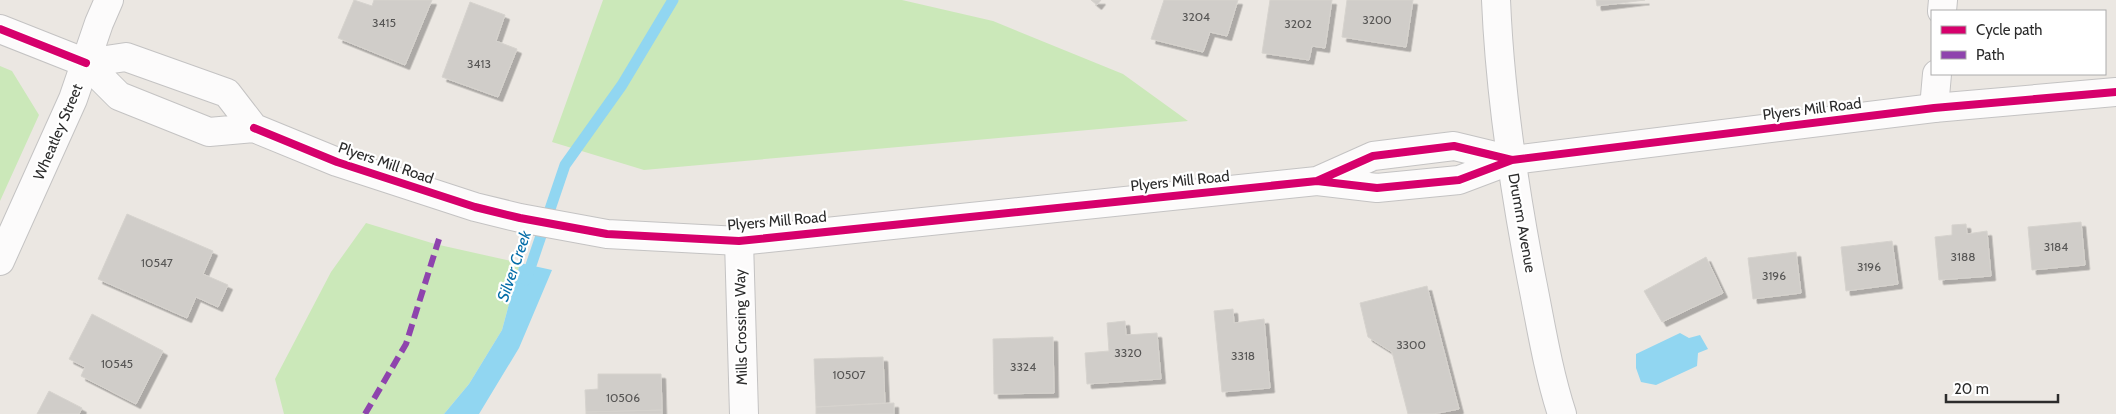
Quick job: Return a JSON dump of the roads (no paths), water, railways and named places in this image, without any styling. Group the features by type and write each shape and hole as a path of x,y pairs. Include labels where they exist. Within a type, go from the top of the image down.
{"street":[{"name":"Wheatley Street","path":"0,261 66,116 109,0"},
{"name":"Drumm Avenue","path":"1496,0 1500,80 1518,209 1547,360 1562,414"},
{"name":"Plyers Mill Road","path":"0,28 86,63 119,96 209,132 254,128 337,162 475,208 607,234 739,240 1317,181 1373,156 1454,146 1512,160 1934,108 2116,92"},
{"name":"Plyers Mill Road","path":"86,63 126,57 227,94 254,128"},
{"path":"1934,108 1936,75"},
{"name":"Mills Crossing Way","path":"739,240 744,414"}],"water":[{"path":"520,263 552,270 519,348 479,414 444,414 469,384 502,330"},
{"path":"1680,333 1689,338 1700,335 1708,349 1698,353 1697,366 1656,385 1641,382 1636,368 1636,354"}],"waterway":[{"name":"Silver Creek","path":"526,280 565,165 622,85 673,0"}]}
